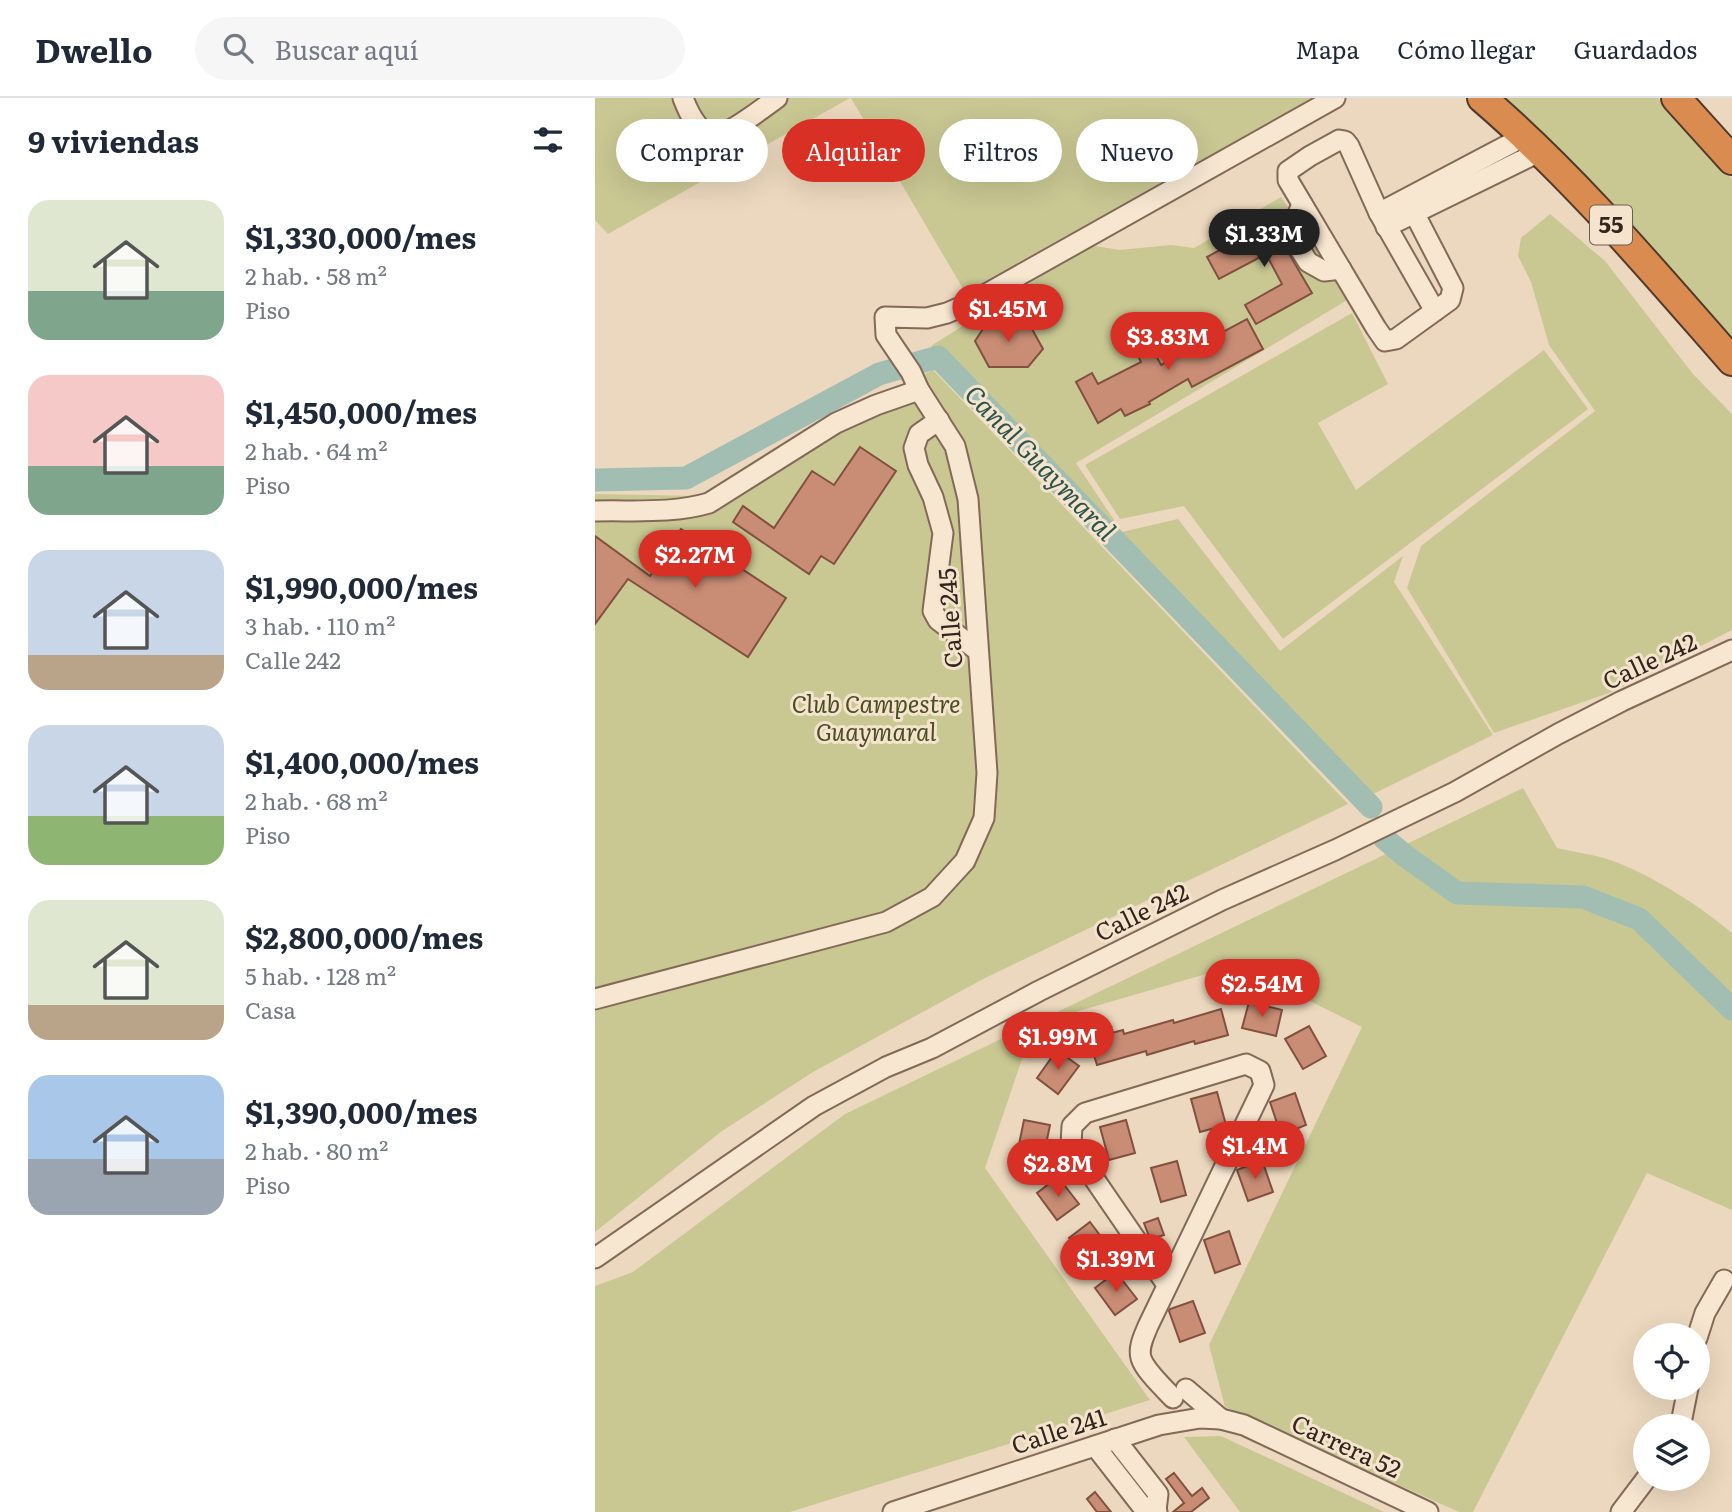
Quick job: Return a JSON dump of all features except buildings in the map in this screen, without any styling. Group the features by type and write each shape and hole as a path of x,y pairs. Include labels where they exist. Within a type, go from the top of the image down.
{"highway":[{"name":"55","path":"1482,98 1533,144 1624,240 1732,361"},
{"path":"1681,99 1732,160"}],"street":[{"path":"683,98 695,122 708,133 717,135 729,131 776,98"},
{"name":"Calle 245","path":"595,999 885,922 932,897 965,860 983,817 987,773 968,499 955,446 885,335 885,321 893,310 970,303 1335,98"},
{"path":"1411,206 1453,288 1450,300 1435,311 1396,339 1385,341 1288,180 1288,171 1339,140 1345,141 1383,220 1435,311"},
{"path":"1383,220 1533,144"},
{"path":"595,511 657,512 709,503 837,422 876,405 915,381"},
{"path":"939,420 919,434 914,448 943,533 933,611 937,620 978,652"},
{"name":"Calle 242","path":"595,1258 814,1106 886,1067 932,1048 1039,991 1455,792 1558,734 1732,650"},
{"path":"1167,1285 1071,1145 1072,1126 1085,1113 1246,1065 1260,1071 1264,1085 1141,1344 1141,1358 1148,1369 1179,1394 1221,1419"},
{"path":"1702,1323 1724,1280"},
{"path":"1179,1394 1200,1418"},
{"name":"Calle 241","path":"893,1512 1160,1424 1200,1418 1221,1419 1244,1425"},
{"name":"Carrera 52","path":"1244,1425 1428,1512"},
{"path":"1095,1446 1141,1505 1157,1511 1158,1494 1115,1439"},
{"path":"1621,1512 1638,1491"}],"green space":[{"path":"595,98 850,98 813,119 782,119 782,136 768,144 768,119 616,119 616,182 701,182 608,234 595,220"},
{"path":"851,98 1313,98 1198,162 1198,119 1076,119 1076,182 1162,182 965,292 900,182 925,182 925,119 863,119"},
{"path":"1501,98 1658,98 1732,179 1732,342"},
{"path":"1281,197 1349,299 1076,463 1122,532 1178,519 1280,651 1403,556 1394,582 1493,735 1357,802 931,346 1090,245 1119,250 1171,245 1194,248"},
{"path":"1550,214 1605,261 1693,374 1732,414 1732,630 1609,693 1494,733 1407,588 1421,546 1595,411 1549,345 1531,282 1518,256 1521,238"},
{"path":"1352,313 1388,384 1318,423 1356,490 1544,350 1588,409 1283,639 1184,506 1120,519 1085,465"},
{"name":"Club Campestre Guaymaral","path":"933,370 1348,804 985,978 813,1072 722,1131 595,1232 595,494 697,496"},
{"path":"1523,788 1557,848 1605,858 1635,870 1679,894 1732,933 1732,1210 1647,1173 1473,1512 1459,1512 1225,1407 1209,1345 1362,1027 1237,965 1034,1024 985,1168 1150,1400 790,1512 595,1512 595,1286 633,1272 845,1114"},
{"path":"1221,1436 1384,1512 1240,1512 1184,1437"}],"waterway":[{"name":"Canal Guaymaral","path":"595,480 686,478 879,374 938,357 1371,807"},
{"name":"Canal Guaymaral","path":"1385,839 1457,893 1583,897 1639,919 1732,1009"}]}
